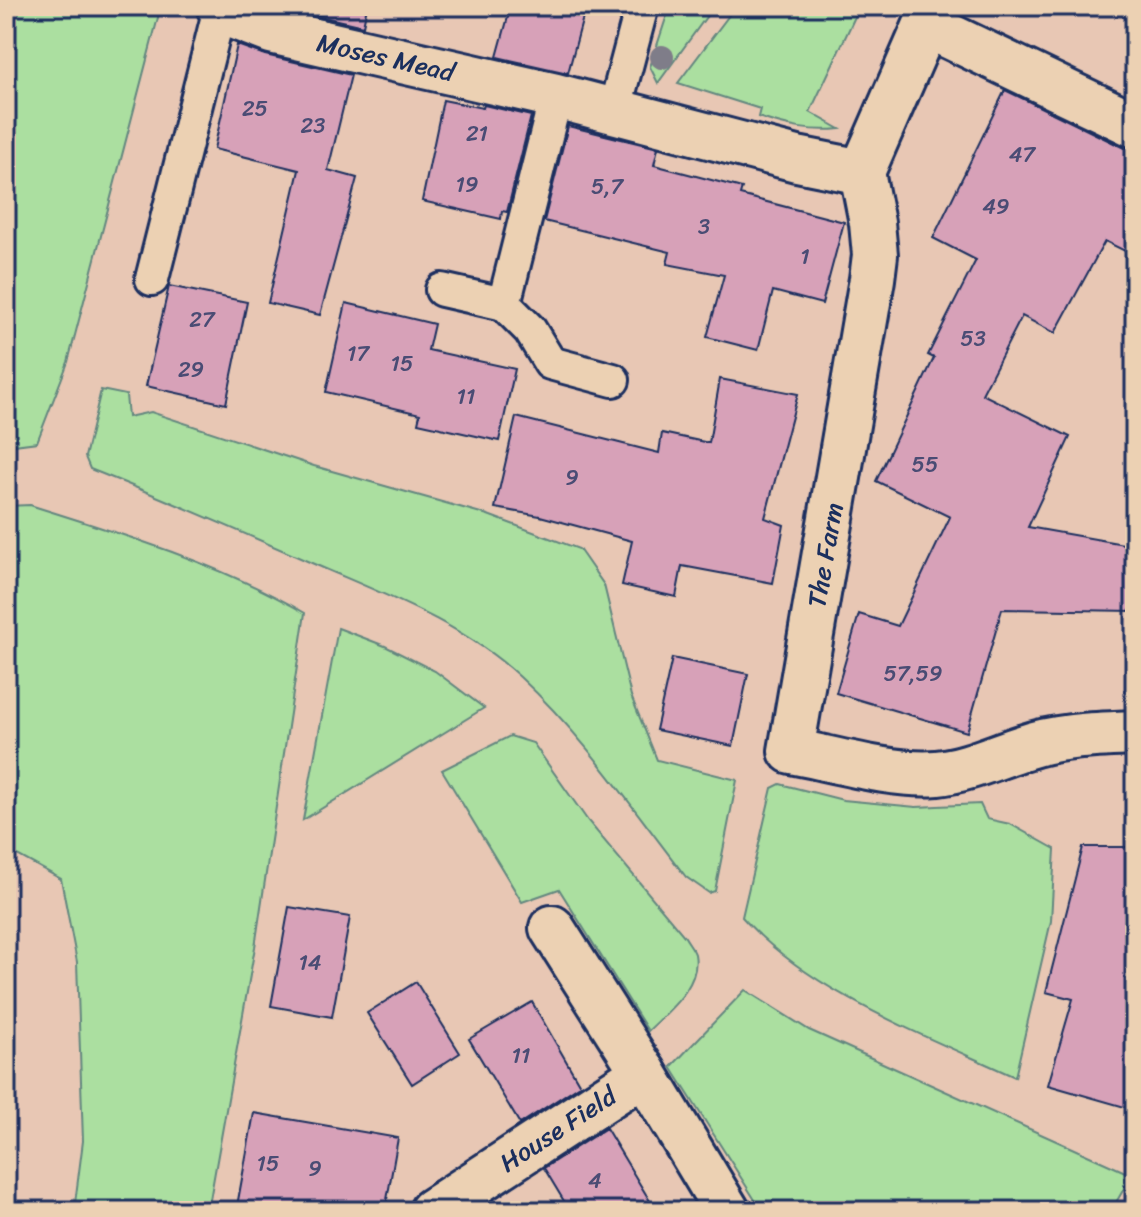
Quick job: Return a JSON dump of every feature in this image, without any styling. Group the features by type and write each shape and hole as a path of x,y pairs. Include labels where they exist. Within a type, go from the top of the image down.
{"street":[{"name":"Moses Mead","path":"220,7 232,16 271,31 556,96 797,159 862,172"},
{"path":"862,172 927,15 1135,125"},
{"name":"The Farm","path":"862,172 872,223 874,267 791,751 908,773 934,773 977,764 1027,746 1064,738 1135,733"},
{"name":"House Field","path":"552,928 727,1211"},
{"name":"House Field","path":"432,1211 644,1073"}],"lane":[{"path":"614,112 642,6"},
{"name":"Moses Mead","path":"156,267 220,7"},
{"path":"504,304 556,96"},
{"path":"442,290 504,304 530,330 550,363 613,380"}],"green space":[{"path":"6,6 161,6 68,362 37,442 6,446"},
{"path":"670,6 714,6 658,83 650,67"},
{"path":"736,6 860,6 810,112 840,129 809,129 779,124 758,117 760,109 678,83"},
{"path":"101,390 126,395 128,417 151,412 314,466 488,515 579,549 604,585 631,696 657,760 737,780 715,891 709,893 686,877 565,724 520,677 473,641 395,599 90,469 85,457"},
{"path":"30,505 205,565 305,613 255,947 208,1211 74,1211 83,1141 77,962 61,879 6,849 6,506"},
{"path":"338,628 385,646 435,671 484,708 303,820"},
{"path":"510,736 533,743 588,821 685,937 695,954 696,966 688,987 648,1031 559,889 522,902 442,770"},
{"path":"780,784 843,800 916,807 980,804 987,819 1010,824 1055,849 1051,921 1015,1077 907,1028 834,990 770,944 742,917 772,788"},
{"path":"745,990 809,1030 1132,1175 1111,1211 762,1211 671,1067"}],"building":[{"path":"276,6 367,6 363,26"},
{"path":"511,6 586,6 568,73 497,57"},
{"path":"237,45 265,55 351,75 328,170 357,178 320,315 268,303 299,170 214,149"},
{"path":"1005,90 1124,148 1135,150 1135,256 1105,241 1055,333 1022,316 982,394 1070,437 1028,527 1135,546 1135,611 1002,609 967,732 836,693 859,614 898,626 950,517 876,481 934,358 928,355 976,260 933,238"},
{"path":"443,100 483,108 484,105 531,116 507,212 502,211 501,219 422,201"},
{"path":"568,126 658,148 654,165 742,188 740,195 844,222 822,304 773,291 758,350 707,337 724,275 667,264 670,252 544,221"},
{"path":"169,286 247,302 226,404 146,386"},
{"path":"346,303 434,324 428,350 515,369 499,441 418,423 420,414 326,392"},
{"path":"720,379 798,394 765,518 784,525 773,583 682,566 676,597 622,585 632,541 540,516 495,508 516,417 659,453 662,433 709,443"},
{"path":"672,658 748,674 733,746 656,730"},
{"path":"1083,847 1135,847 1135,1110 1048,1085 1073,999 1046,992"},
{"path":"289,907 350,917 332,1017 271,1006"},
{"path":"416,982 460,1053 412,1084 367,1013"},
{"path":"532,1002 580,1085 520,1124 469,1039"},
{"path":"254,1113 398,1138 385,1211 267,1211 237,1206"},
{"path":"606,1128 656,1211 570,1211 544,1168"}]}
